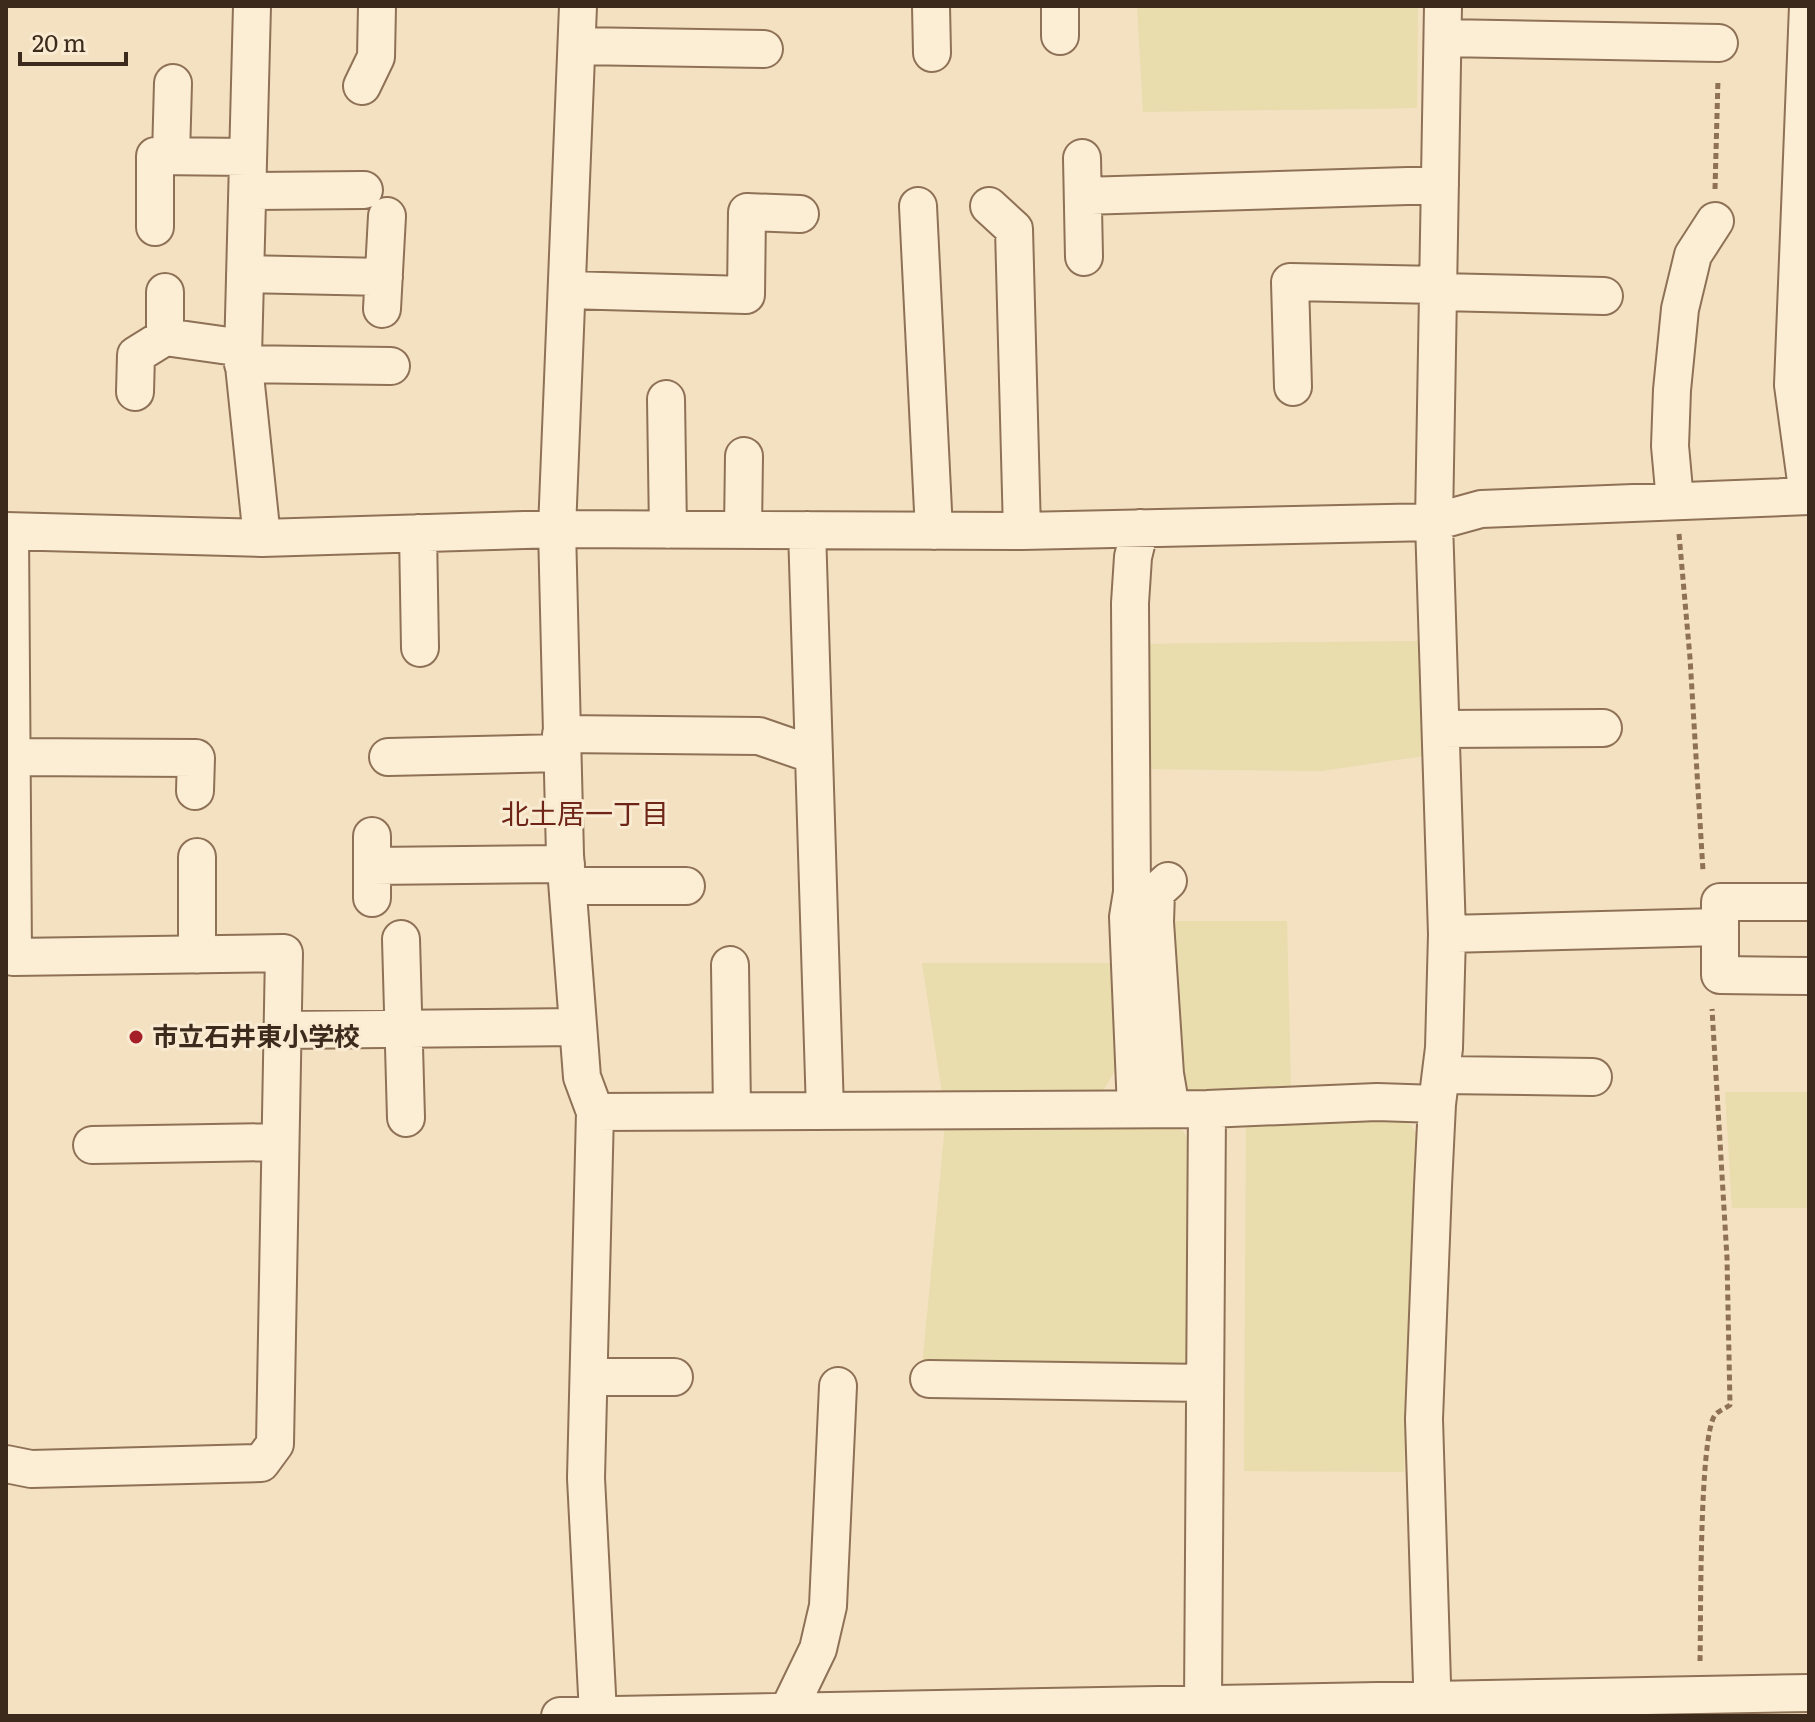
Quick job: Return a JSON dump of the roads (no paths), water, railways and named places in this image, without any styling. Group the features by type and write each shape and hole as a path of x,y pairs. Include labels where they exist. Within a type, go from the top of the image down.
{"street":[{"path":"252,6 243,356 262,538"},
{"path":"362,86 376,57 377,6"},
{"path":"578,6 557,529 567,875 582,1077 595,1112 586,1478 598,1714"},
{"path":"931,6 932,53"},
{"path":"6,1464 31,1469 261,1463 275,1444 284,953 13,957 8,532 262,538 557,529 1022,531 1434,522 1481,509 1808,496 1793,385 1804,242 1808,6"},
{"path":"1432,1707 1424,1419 1439,1089 1444,1048 1447,934 1434,522 1443,22 1719,43"},
{"path":"577,46 764,49"},
{"path":"171,156 173,83"},
{"path":"155,227 155,156 171,156 375,203 383,293 245,274"},
{"path":"1082,158 1084,257"},
{"path":"1083,196 1440,185"},
{"path":"918,206 934,531"},
{"path":"989,206 1014,229 1022,531"},
{"path":"567,290 746,295 747,212 800,214"},
{"path":"1675,501 1670,446 1680,309 1693,255 1715,221"},
{"path":"1293,387 1290,282 1604,296"},
{"path":"165,292 165,337"},
{"path":"135,392 136,355 165,337 243,356 391,366"},
{"path":"666,399 668,530"},
{"path":"743,530 744,456"},
{"path":"1140,528 1133,557 1130,603 1165,1074 1171,1109"},
{"path":"807,530 825,1111"},
{"path":"418,533 420,648"},
{"path":"1441,729 1603,728"},
{"path":"388,757 561,744 759,736 814,755"},
{"path":"12,757 196,758 195,791"},
{"path":"197,857 197,955"},
{"path":"372,867 567,875 686,886"},
{"path":"1136,1109 1128,917 1152,888"},
{"path":"1809,902 1720,902 1713,927 1720,975 1809,976"},
{"path":"1447,934 1713,927"},
{"path":"401,939 406,1118"},
{"path":"730,965 732,1111"},
{"path":"282,1030 578,1027"},
{"path":"595,1112 1207,1109 1377,1102 1439,1089 1593,1077"},
{"path":"1203,1703 1207,1109"},
{"path":"92,1145 279,1142"},
{"path":"589,1377 674,1377"},
{"path":"929,1379 1205,1383"},
{"path":"788,1711 818,1649 828,1606 838,1386"},
{"path":"560,1716 1203,1703 1250,1709 1654,1706 1699,1695 1809,1693"}],"place":[{"name":"市立石井東小学校","path":"136,1037"}],"district":[{"name":"北土居一丁目","path":"585,814"}]}
